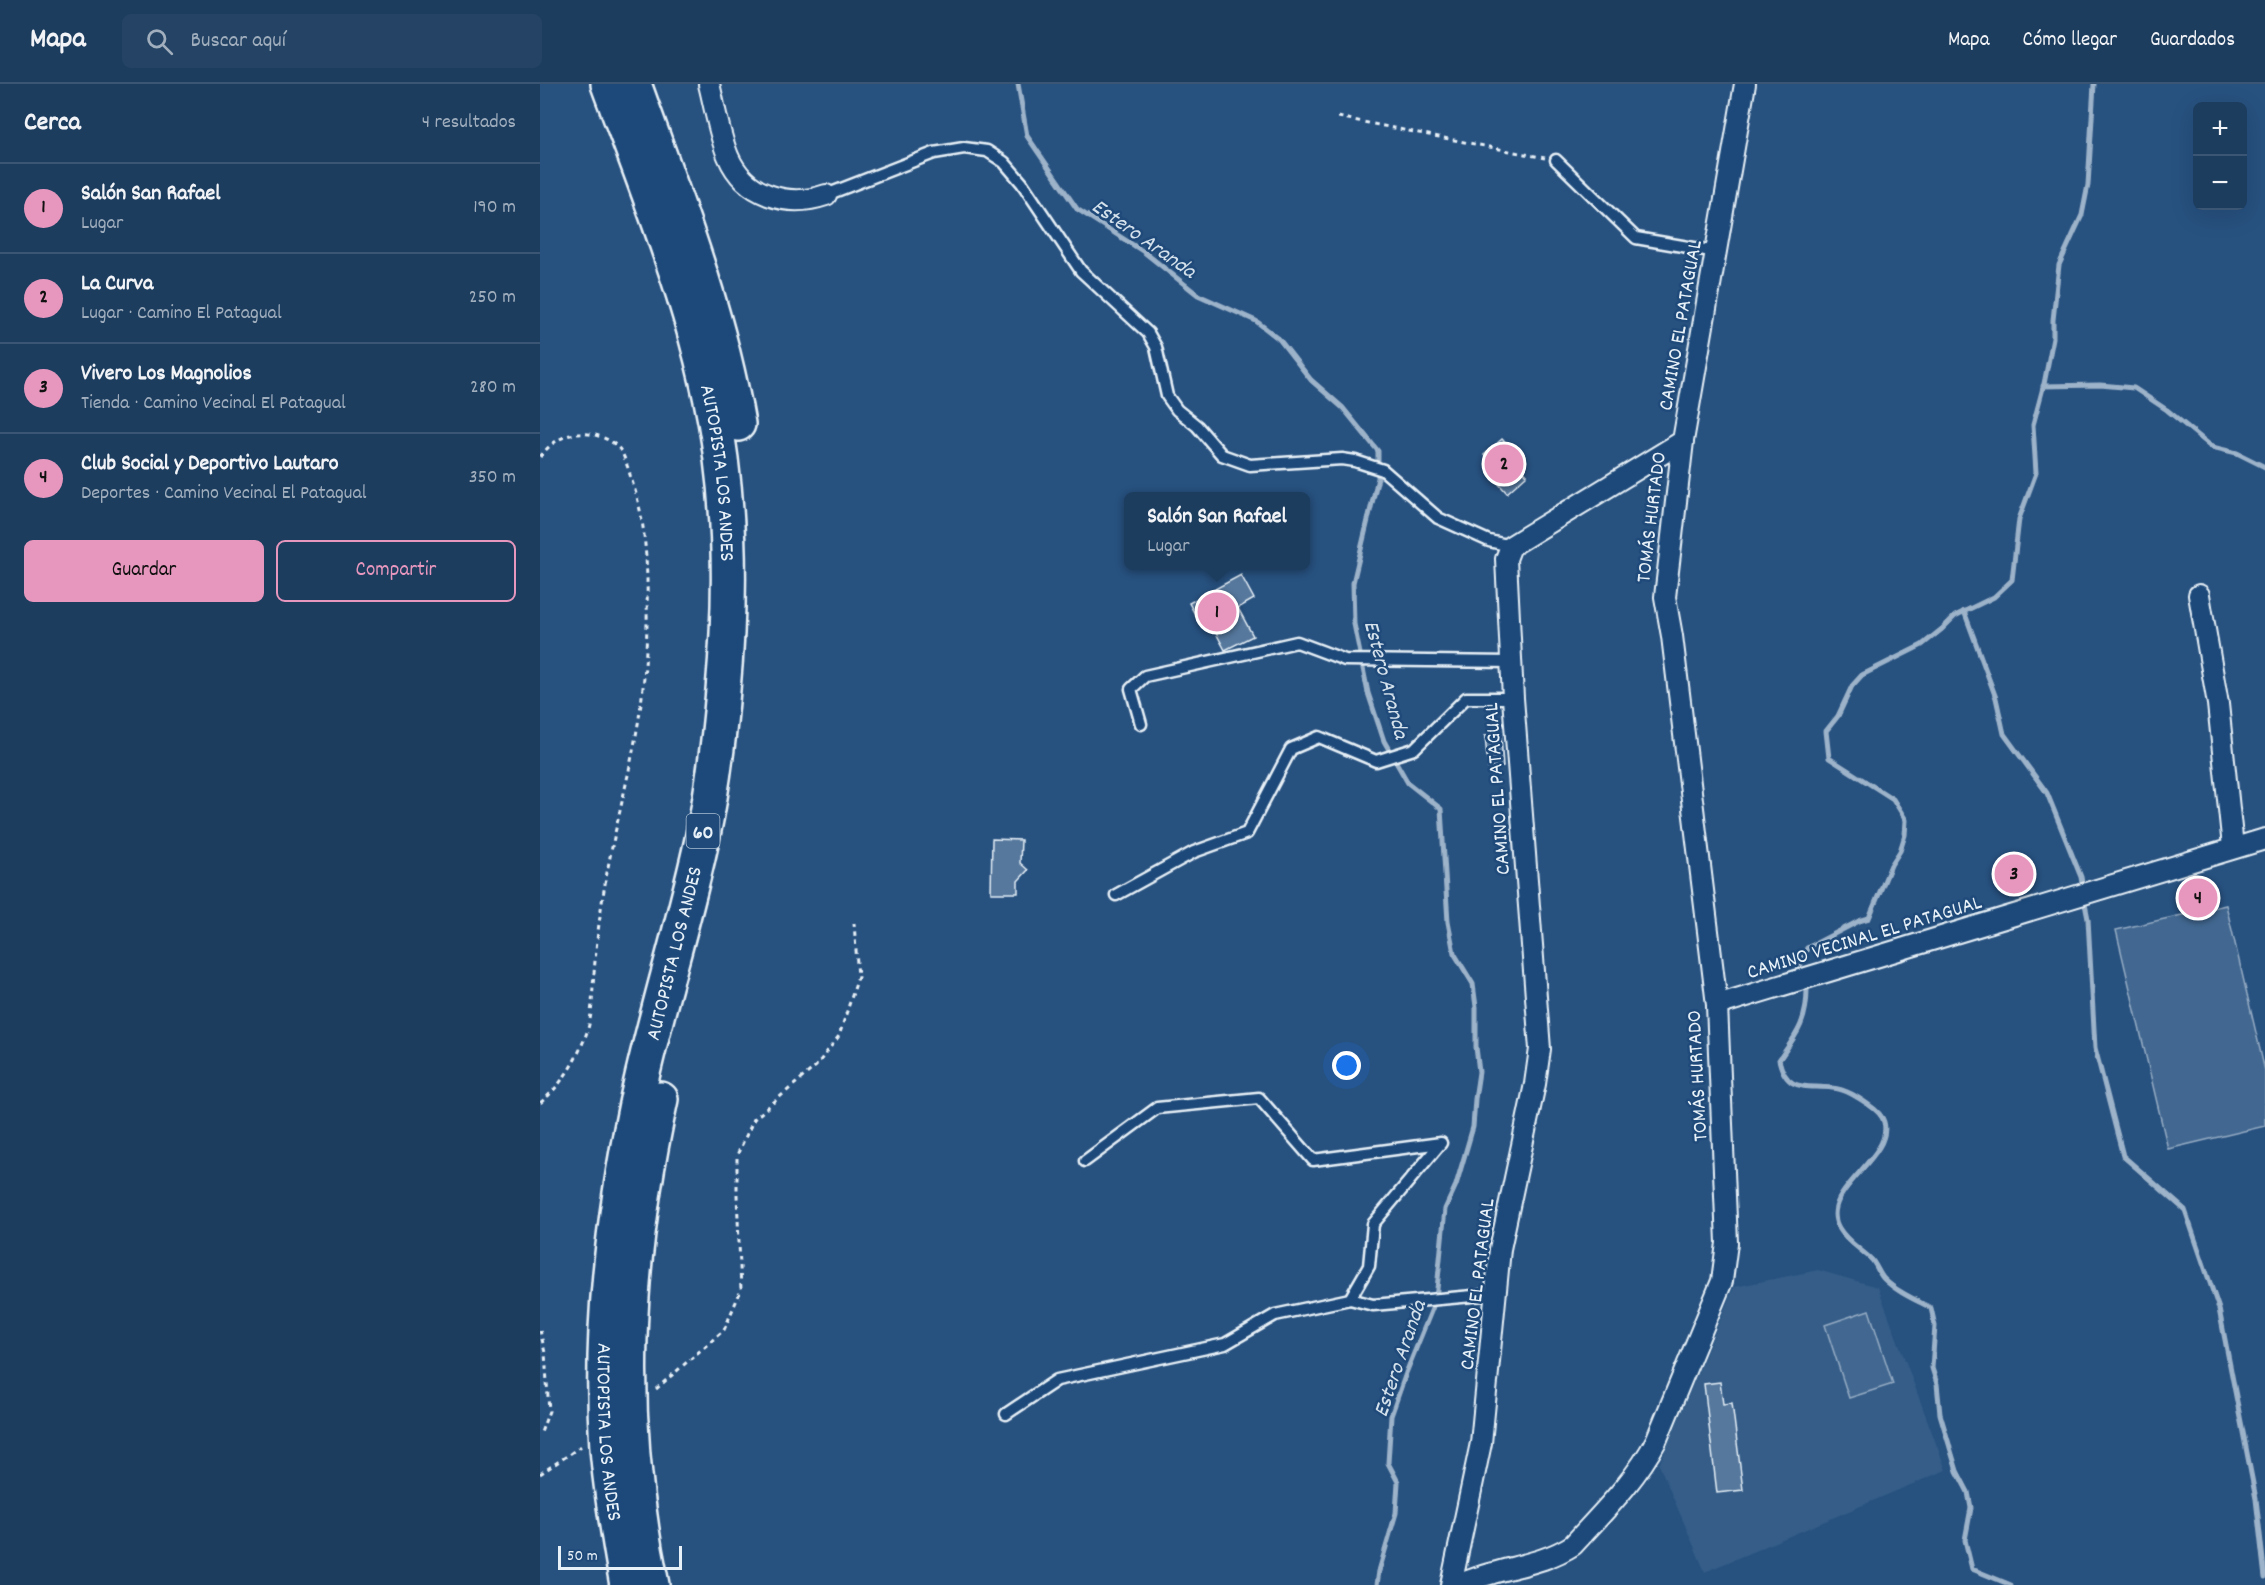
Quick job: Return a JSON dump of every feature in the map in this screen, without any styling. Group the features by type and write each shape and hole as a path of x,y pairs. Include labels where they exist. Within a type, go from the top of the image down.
{"highway":[{"name":"AUTOPISTA LOS ANDES","path":"608,84 665,240 701,358 721,460 728,568 723,690 709,800 685,910 660,1000 636,1104 620,1193 606,1306 604,1376 608,1449 627,1585"},
{"name":"AUTOPISTA LOS ANDES","path":"634,84 702,277 722,344 736,411 744,468 750,571 745,698 735,781 723,844 677,1024 655,1127 641,1212 632,1289 628,1346 631,1436 641,1533 652,1585"}],"street":[{"path":"709,84 728,156 743,179 752,187 777,199 801,201 826,195"},
{"name":"CAMINO EL PATAGUAL","path":"1451,1585 1481,1443 1500,1249 1535,1084 1540,1049 1513,698 1506,559 1511,546 1683,441 1745,84"},
{"name":"TOMÁS HURTADO","path":"1457,1585 1491,1573 1545,1560 1573,1545 1630,1483 1656,1441 1722,1281 1727,1243 1717,1005 1672,636 1665,597 1683,441"},
{"path":"2199,595 2218,704 2233,847"},
{"name":"CAMINO VECINAL EL PATAGUAL","path":"1717,1005 2265,839"}],"lane":[{"path":"826,195 934,153 964,148 987,151 1004,162 1022,183 1081,271 1148,333 1156,347 1167,396 1177,410 1197,426 1222,455 1250,465 1342,459 1363,463 1383,470 1438,518 1489,541 1511,546"},
{"path":"1556,160 1636,238 1717,252"},
{"path":"1141,724 1131,689 1144,676 1297,642 1345,660 1512,662"},
{"path":"1116,895 1194,852 1247,833 1291,749 1319,737 1376,760 1414,749 1466,698 1513,698"},
{"path":"1085,1161 1157,1108 1258,1098 1313,1160 1441,1143 1373,1224 1369,1266 1350,1299"},
{"path":"1006,1414 1057,1380 1225,1344 1275,1315 1350,1299 1373,1305 1495,1294"}],"path":[{"path":"1338,117 1556,160"},
{"path":"540,457 553,443 582,433 600,436 622,452 638,499 643,534 647,605 644,683 638,724 610,852 603,896 592,1013 579,1051 569,1069 540,1103"},
{"path":"656,1389 724,1330 741,1290 737,1155 754,1119 816,1066 839,1036 858,977 854,923"},
{"path":"540,1330 545,1353 549,1411 540,1435"},
{"path":"540,1474 587,1442"}],"shaded area":[{"path":"2226,905 2265,1071 2265,1126 2168,1149 2116,930"},
{"path":"1818,1270 1878,1287 1946,1470 1705,1572 1659,1465 1734,1287"},
{"path":"1869,1310 1893,1384 1849,1398 1825,1325"}],"building":[{"path":"1502,439 1516,454 1511,458 1527,475 1507,493 1491,475 1497,470 1484,455"},
{"path":"1241,575 1254,599 1238,608 1253,636 1225,650 1207,616 1198,620 1189,603"},
{"path":"1501,735 1503,767 1488,768 1485,736"},
{"path":"992,839 1021,840 1020,863 1028,870 1018,881 1018,893 991,893"},
{"path":"1720,1382 1723,1404 1732,1403 1743,1490 1717,1493 1704,1384"}],"waterway":[{"name":"Estero Aranda","path":"1018,84 1027,136 1077,209 1144,252 1198,295 1256,321 1279,339 1311,380 1343,408 1378,451 1378,478 1353,583 1354,624 1368,693 1384,741 1408,783 1441,809 1448,922 1454,953 1473,984 1479,1072 1473,1127 1456,1185 1445,1209 1436,1299 1391,1416 1388,1463 1398,1482 1396,1513 1377,1585"},
{"path":"1801,964 1807,948 1869,918 1905,835 1906,820 1893,799 1829,758 1826,731 1838,716 1852,686 1862,675 1922,645 1955,616 1994,597 2012,580 2019,519 2036,473 2033,425 2053,338 2059,265 2082,215 2088,185 2094,84"},
{"path":"2043,386 2100,385 2134,388 2167,410 2212,447 2237,453 2265,467"},
{"path":"1964,611 1996,698 2004,734 2047,793 2081,877 2083,889"},
{"path":"2084,899 2088,919 2095,1048 2123,1156 2185,1210 2219,1309 2256,1499 2265,1578"},
{"path":"1807,989 1807,1000 1800,1027 1779,1060 1782,1071 1792,1083 1798,1085 1837,1089 1852,1094 1874,1108 1883,1119 1884,1136 1878,1149 1846,1188 1838,1201 1835,1214 1842,1233 1872,1260 1889,1284 1931,1308 1935,1326 1932,1368 1937,1384 1940,1414 1957,1471 1968,1492 1971,1508 1965,1540 1972,1569 2011,1585"}],"place":[{"name":"La Curva","path":"1504,464"},
{"name":"Salón San Rafael","path":"1217,612"},
{"name":"Vivero Los Magnolios","path":"2014,874"},
{"name":"Club Social y Deportivo Lautaro","path":"2198,898"}]}
